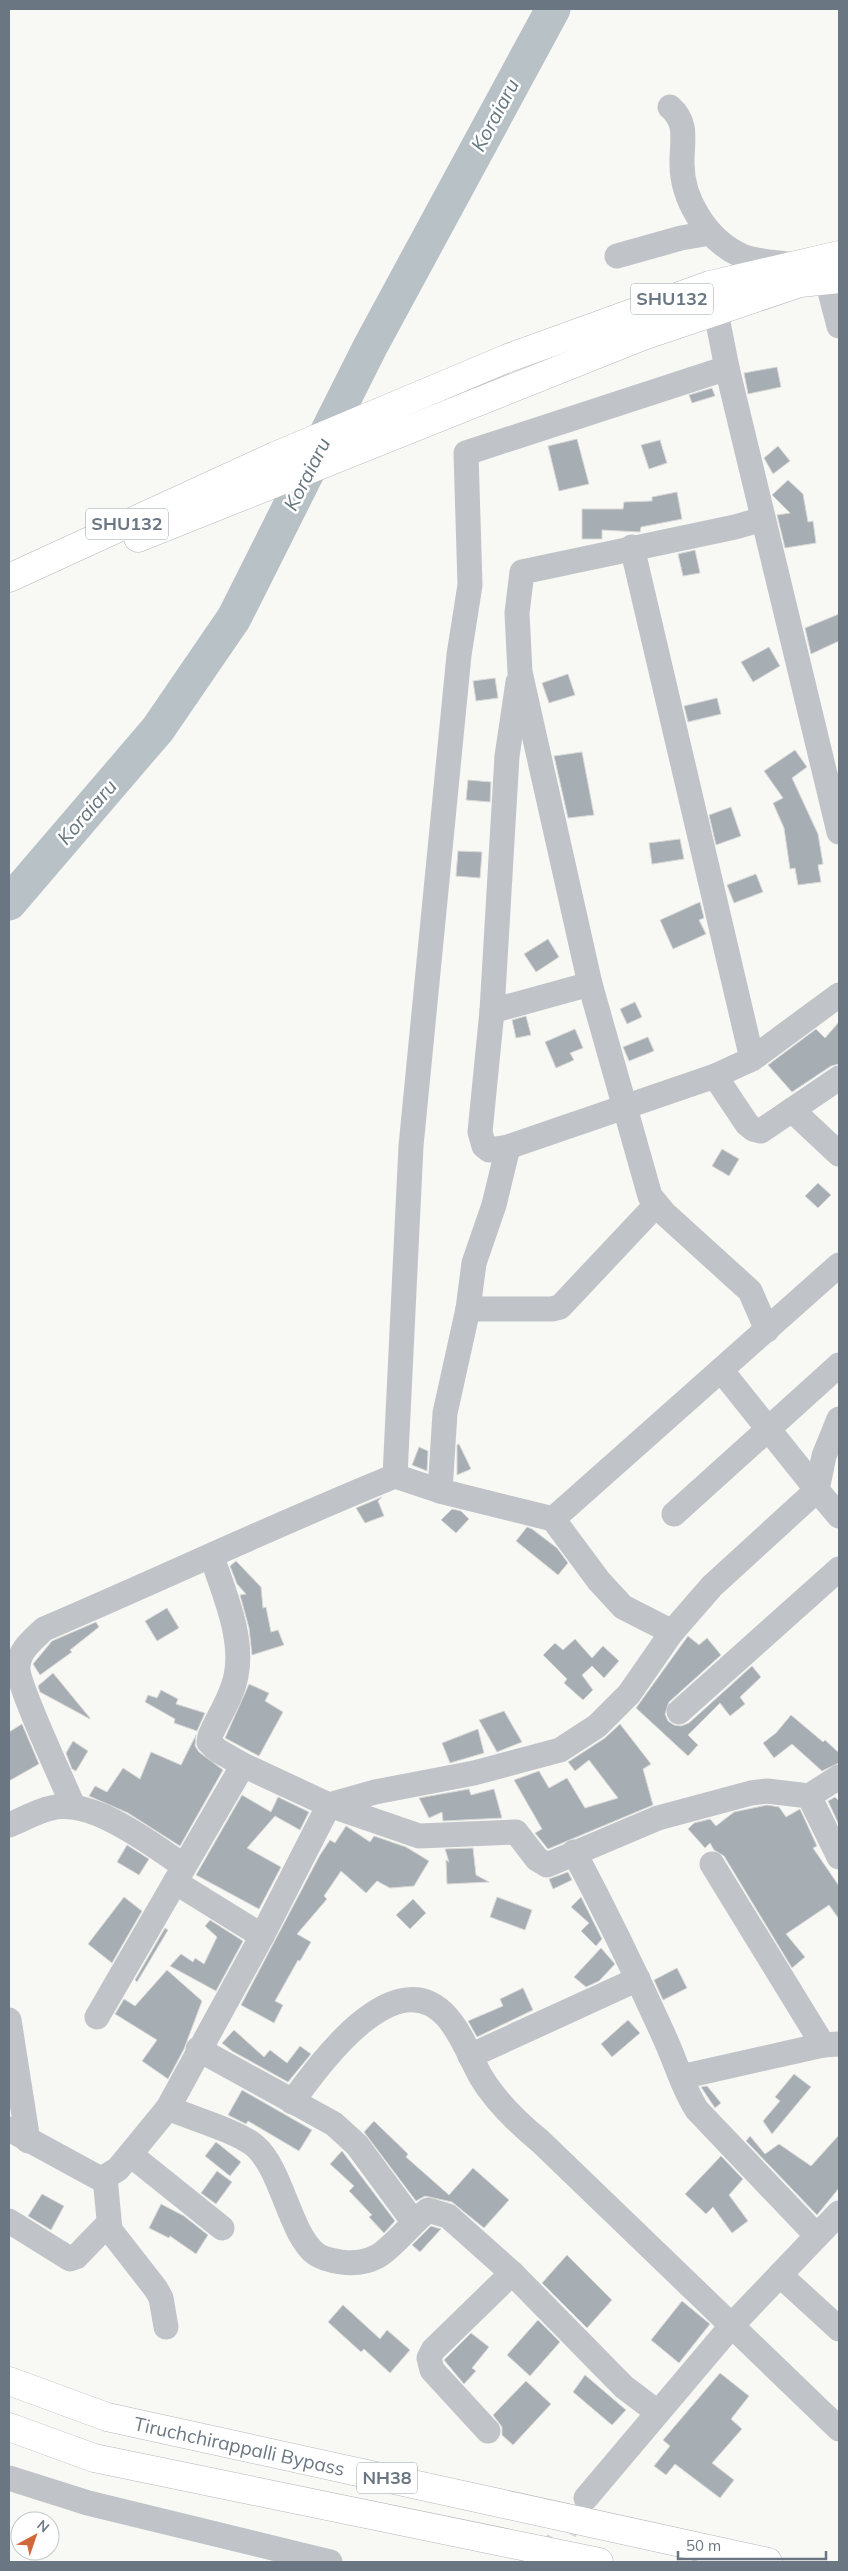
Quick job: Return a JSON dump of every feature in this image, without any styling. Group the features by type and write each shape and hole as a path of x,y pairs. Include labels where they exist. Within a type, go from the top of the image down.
{"main road":[{"name":"SHU132","path":"9,578 245,470 508,358 710,285 795,264 832,268"},
{"path":"9,596 221,504 516,386 643,336 800,284 832,268"},
{"name":"Tiruchchirappalli Bypass","path":"9,2381 106,2417 768,2562"},
{"name":"NH38","path":"9,2427 94,2458 599,2562"}],"street":[{"path":"670,107 677,113 684,130 683,177 688,194 710,233 740,255 756,260 795,264"},
{"path":"617,256 681,238 710,233"},
{"path":"832,268 839,326"},
{"path":"710,285 727,368 839,832"},
{"path":"395,1476 411,1146 458,655 470,585 466,452 727,368"},
{"path":"763,519 735,527 632,547 522,572 517,613 520,672 590,984 650,1196 656,1205 750,1291 767,1330"},
{"path":"632,547 752,1059"},
{"path":"520,672 507,756 492,1011 480,1132 484,1146 489,1150 508,1147 715,1076 752,1059 839,994"},
{"path":"492,1011 590,984"},
{"path":"715,1076 753,1129 764,1129 839,1078"},
{"path":"792,1110 839,1154"},
{"path":"440,1491 445,1413 468,1309 474,1263 494,1205 508,1147"},
{"path":"468,1309 552,1310 560,1307 656,1205"},
{"path":"553,1519 839,1266"},
{"path":"674,1514 839,1365"},
{"path":"721,1370 839,1516"},
{"path":"9,2020 18,2135 90,2174 105,2178 118,2170 168,2108 198,2049 262,1936 328,1805 375,1792 474,1773 560,1750 597,1726 629,1694 672,1632 712,1586 817,1490 824,1456 839,1419"},
{"path":"73,1806 24,1691 17,1667 20,1655 44,1629 212,1557 319,1507 395,1476 440,1491 553,1519 599,1581 623,1607 672,1632"},
{"path":"212,1557 234,1632 237,1664 232,1689 209,1742 218,1750 243,1765 328,1805 420,1836 516,1832 536,1859 547,1865 658,1818 767,1790 809,1796 839,1777"},
{"path":"679,1712 839,1569"},
{"path":"97,2017 243,1765"},
{"path":"809,1796 839,1857"},
{"path":"9,1825 51,1808 73,1806 96,1812 153,1845 180,1874 262,1936"},
{"path":"574,1852 610,1917 687,2094 697,2110 817,2236"},
{"path":"681,2077 831,2044 712,1864"},
{"path":"470,2056 638,1979"},
{"path":"292,2102 330,2052 354,2028 377,2011 402,2001 423,2002 438,2009 458,2032 482,2078 515,2120 540,2141 733,2324 839,2429"},
{"path":"198,2049 334,2124 357,2145 413,2221"},
{"path":"168,2108 255,2146 272,2171 305,2240 316,2254 333,2261 350,2264 364,2262 380,2256 413,2221 428,2210 448,2216 512,2273 624,2387 657,2412"},
{"path":"131,2155 222,2228"},
{"path":"105,2178 108,2224 113,2236 156,2289 161,2298 166,2327"},
{"path":"586,2498 733,2324 839,2213"},
{"path":"9,2222 70,2259 76,2257 108,2224"},
{"path":"488,2431 432,2370 429,2358 433,2350 512,2273"},
{"path":"780,2275 839,2329"},
{"path":"9,2479 88,2503 330,2562"}],"building":[{"path":"777,367 781,387 748,394 744,373"},
{"path":"712,388 715,396 692,403 689,395"},
{"path":"577,439 589,484 559,491 548,446"},
{"path":"660,440 667,463 649,469 641,445"},
{"path":"778,446 790,461 773,474 764,458"},
{"path":"788,480 803,494 808,522 813,521 816,543 785,548 777,515 790,513 772,495"},
{"path":"677,492 682,519 641,527 640,532 602,530 602,539 582,539 582,509 623,509 624,502 652,501 652,497"},
{"path":"695,550 700,573 683,576 678,554"},
{"path":"839,614 839,641 811,654 805,628"},
{"path":"769,647 780,666 753,682 741,662"},
{"path":"568,674 575,695 549,703 542,683"},
{"path":"495,678 498,698 476,701 473,681"},
{"path":"717,698 721,714 688,722 684,706"},
{"path":"795,750 807,767 792,778 818,834 823,864 818,865 821,882 798,885 795,868 790,869 784,828 773,803 783,798 764,771"},
{"path":"582,752 594,815 568,818 554,756"},
{"path":"468,780 491,782 490,802 466,800"},
{"path":"731,807 741,836 716,845 709,815"},
{"path":"680,839 684,859 652,864 649,843"},
{"path":"458,851 482,852 480,878 456,876"},
{"path":"756,874 763,892 734,903 727,885"},
{"path":"700,902 704,918 699,920 706,934 673,949 660,920"},
{"path":"548,939 559,957 536,972 524,954"},
{"path":"635,1002 642,1017 627,1024 620,1009"},
{"path":"526,1016 531,1035 516,1038 512,1020"},
{"path":"839,1022 839,1064 831,1066 792,1092 768,1065 816,1029 825,1038"},
{"path":"575,1029 583,1048 570,1053 574,1060 556,1068 545,1042"},
{"path":"648,1037 654,1051 629,1061 623,1047"},
{"path":"722,1149 739,1159 729,1176 712,1166"},
{"path":"818,1183 831,1195 818,1208 805,1196"},
{"path":"459,1444 471,1469 457,1475 457,1445"},
{"path":"419,1447 428,1451 427,1471 412,1465"},
{"path":"382,1497 378,1501 384,1516 365,1523 356,1508"},
{"path":"452,1509 461,1511 469,1519 456,1533 441,1520"},
{"path":"527,1527 557,1548 568,1563 558,1575 516,1541"},
{"path":"236,1561 261,1587 263,1608 266,1607 271,1632 278,1630 284,1645 252,1655 249,1628 240,1595 246,1594 237,1584 230,1566"},
{"path":"167,1608 179,1628 157,1641 145,1621"},
{"path":"96,1622 99,1627 70,1650 72,1652 40,1675 33,1664 52,1641"},
{"path":"688,1636 699,1645 707,1638 721,1655 669,1702 665,1714 668,1721 674,1725 681,1726 689,1723 752,1666 761,1677 740,1697 745,1704 730,1716 720,1703 688,1735 698,1745 688,1756 636,1708"},
{"path":"575,1639 592,1658 603,1646 619,1661 604,1678 592,1666 582,1675 593,1690 583,1700 564,1683 567,1679 543,1655 555,1643 563,1650"},
{"path":"53,1673 90,1719 40,1692 38,1686"},
{"path":"249,1684 269,1693 265,1701 283,1712 259,1756 225,1738"},
{"path":"161,1690 178,1699 176,1704 205,1713 197,1731 174,1723 175,1719 145,1702 148,1695 157,1698"},
{"path":"504,1711 522,1742 497,1752 479,1720"},
{"path":"791,1715 823,1742 825,1740 839,1753 839,1763 822,1771 792,1744 774,1758 763,1743 776,1733"},
{"path":"22,1724 39,1764 9,1781 9,1732"},
{"path":"620,1724 651,1764 643,1769 653,1805 548,1849 535,1833 542,1829 514,1780 539,1771 549,1788 567,1778 585,1808 618,1798 589,1760 575,1771 568,1762 605,1738"},
{"path":"478,1729 484,1753 450,1763 442,1743"},
{"path":"196,1735 195,1746 199,1752 223,1770 180,1846 128,1813 89,1796 95,1786 107,1792 123,1768 140,1779 151,1752 181,1765"},
{"path":"73,1741 88,1751 76,1771 72,1769 66,1753"},
{"path":"469,1789 471,1795 494,1789 502,1818 443,1821 442,1812 429,1818 419,1798"},
{"path":"242,1795 271,1812 278,1797 309,1812 300,1830 275,1816 247,1848 281,1867 259,1909 196,1875"},
{"path":"835,1797 839,1801 839,1825 828,1801"},
{"path":"767,1805 779,1807 786,1817 800,1809 817,1846 813,1848 839,1886 839,1919 829,1905 786,1934 805,1957 792,1968 724,1856 714,1850 710,1843 705,1848 688,1829 694,1823 710,1819 716,1826 734,1812"},
{"path":"346,1826 370,1842 374,1836 406,1847 429,1861 414,1886 390,1888 377,1881 366,1893 341,1871 324,1896 327,1899 297,1934 311,1942 300,1961 298,1960 275,2001 283,2005 274,2023 241,2005 320,1855 330,1840 335,1843"},
{"path":"127,1845 149,1859 139,1875 117,1862"},
{"path":"473,1848 476,1875 489,1882 447,1884 446,1860 449,1862 445,1849"},
{"path":"568,1872 572,1880 553,1889 549,1879"},
{"path":"124,1897 142,1911 112,1963 88,1944"},
{"path":"497,1897 532,1910 525,1930 490,1917"},
{"path":"581,1897 602,1939 596,1946 581,1931 589,1923 571,1907"},
{"path":"413,1899 426,1913 410,1929 396,1915"},
{"path":"210,1920 243,1941 216,1991 170,1966 181,1954 193,1962 195,1958 204,1964 217,1937 205,1926"},
{"path":"165,1928 168,1930 137,1982 135,1980"},
{"path":"601,1948 615,1964 599,1981 586,1987 574,1977"},
{"path":"677,1968 687,1988 663,2000 654,1980"},
{"path":"167,1970 202,2001 184,2049 168,2079 142,2061 157,2040 115,2014 124,1999 135,2006"},
{"path":"523,1988 533,2010 477,2037 468,2021 503,2006 500,1999"},
{"path":"628,2020 640,2033 612,2057 601,2044"},
{"path":"234,2030 264,2057 270,2050 287,2063 300,2046 311,2054 288,2082 232,2051 222,2043"},
{"path":"794,2074 811,2087 772,2134 763,2121 780,2101 775,2097"},
{"path":"707,2086 721,2103 715,2108 701,2087"},
{"path":"242,2090 312,2130 299,2151 248,2121 246,2124 228,2115"},
{"path":"374,2121 408,2154 406,2157 449,2195 473,2168 509,2200 484,2228 452,2202 425,2196 416,2201 364,2132"},
{"path":"839,2135 839,2188 817,2215 746,2141 750,2136 765,2154 779,2144 811,2166"},
{"path":"216,2142 241,2162 230,2176 205,2156"},
{"path":"342,2151 395,2221 384,2233 369,2217 372,2215 349,2191 354,2186 330,2164"},
{"path":"721,2156 743,2179 729,2195 748,2221 732,2233 713,2207 706,2214 685,2194"},
{"path":"217,2171 232,2182 216,2204 201,2193"},
{"path":"42,2194 64,2206 51,2230 28,2216"},
{"path":"161,2204 184,2216 208,2235 196,2254 170,2236 169,2238 149,2228"},
{"path":"431,2226 441,2229 420,2252 412,2245"},
{"path":"567,2255 612,2300 587,2328 542,2283"},
{"path":"682,2301 710,2324 679,2363 651,2340"},
{"path":"343,2305 380,2339 387,2330 410,2350 390,2373 364,2349 361,2352 328,2322"},
{"path":"538,2320 560,2342 530,2376 507,2355"},
{"path":"471,2333 489,2347 472,2368 476,2371 464,2384 444,2360"},
{"path":"720,2373 749,2396 731,2419 742,2429 712,2463 734,2480 720,2498 675,2464 666,2475 654,2466 670,2446 663,2440"},
{"path":"585,2375 626,2410 612,2425 573,2392"},
{"path":"526,2381 551,2404 513,2445 502,2435 502,2427 493,2415"}],"waterway":[{"name":"Koraiaru","path":"9,903 158,729 234,618 370,347 553,9"}],"tunnel":[{"path":"545,2562 582,2503"}]}
